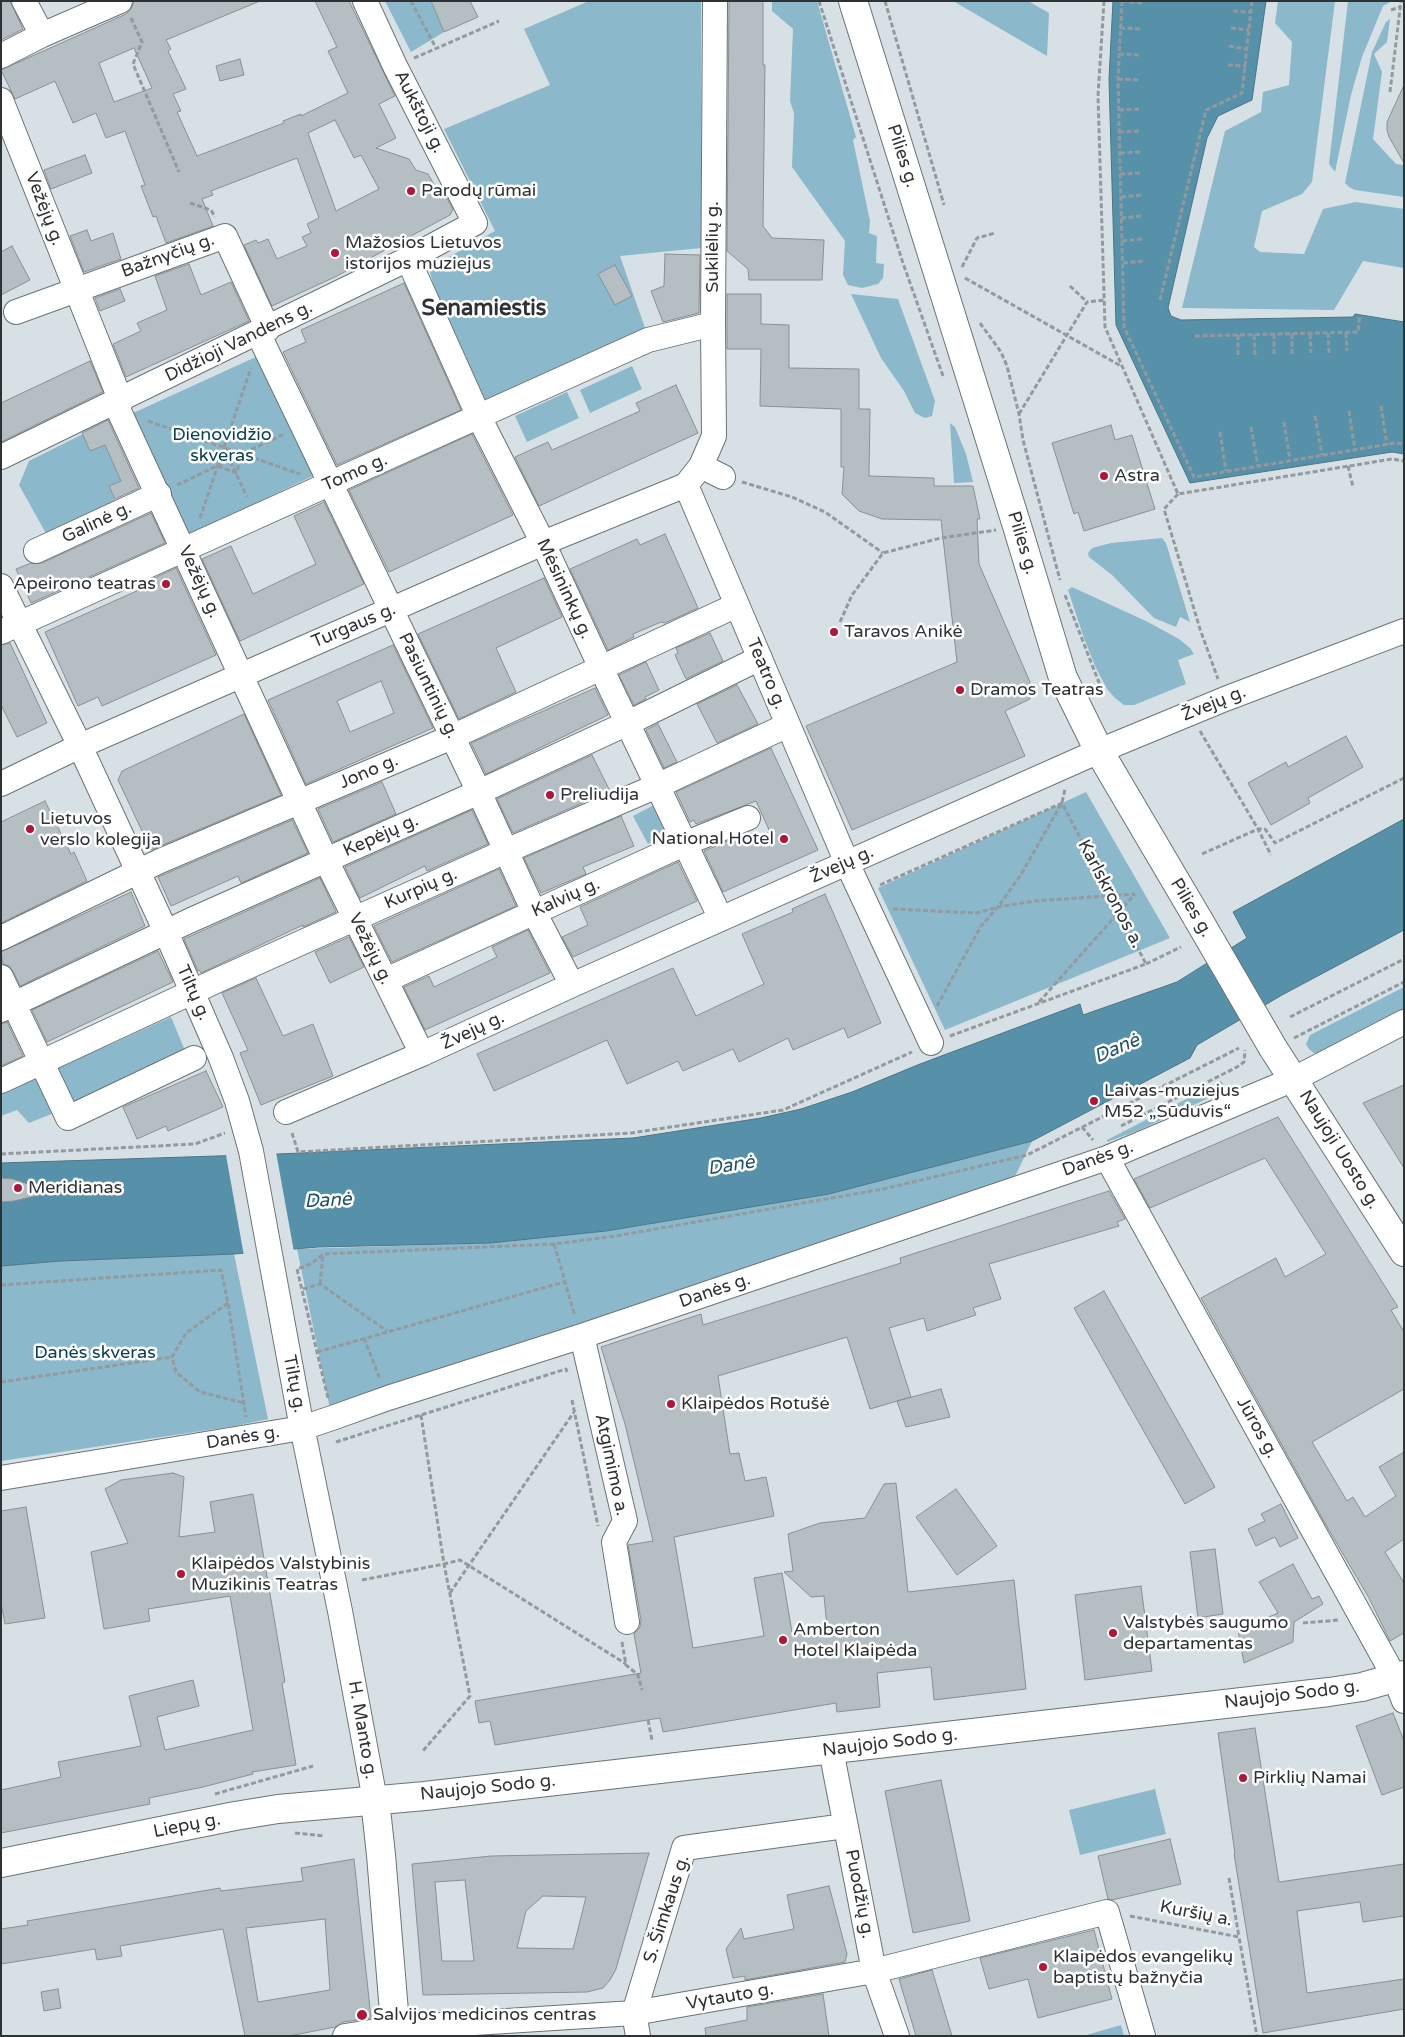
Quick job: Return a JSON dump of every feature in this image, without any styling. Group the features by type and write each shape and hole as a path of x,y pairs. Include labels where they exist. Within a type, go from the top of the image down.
{"main road":[{"name":"Pilies g.","path":"853,1 1018,526 1063,678 1098,751 1273,1048"},
{"name":"Naujoji Uosto g.","path":"1273,1048 1404,1252"},
{"name":"Naujojo Sodo g.","path":"375,1800 1401,1684"},
{"name":"Liepų g.","path":"1,1863 236,1816 278,1809 375,1800"},
{"name":"H. Manto g.","path":"375,1800 382,1855 396,2032"}],"street":[{"path":"24,1 42,35"},
{"name":"Aukštoji g.","path":"365,1 395,66 475,223"},
{"name":"Sukilėlių g.","path":"702,466 714,436 715,1"},
{"path":"1,56 42,35 124,5"},
{"name":"Vežėjų g.","path":"1,100 119,405 159,494 187,548 326,860 422,1054"},
{"name":"Didžioji Vandens g.","path":"1,457 119,405 262,334 475,223"},
{"name":"Bažnyčių g.","path":"16,312 225,236 262,334"},
{"name":"Mėsininkų g.","path":"408,259 479,417 543,543 721,919"},
{"name":"Tomo g.","path":"10,628 648,340 713,324"},
{"name":"Pasiuntinių g.","path":"262,334 302,425 479,792 534,912 572,985"},
{"path":"702,466 723,477"},
{"name":"Turgaus g.","path":"1,784 80,746 242,674 543,543 686,485 702,466"},
{"name":"Teatro g.","path":"686,485 847,863"},
{"name":"Galinė g.","path":"36,551 159,494"},
{"name":"Tiltų g.","path":"1,586 10,628 80,746 193,992 234,1092 251,1151 302,1428"},
{"name":"Jono g.","path":"1,938 138,872 452,737 737,605"},
{"name":"Žvejų g.","path":"286,1112 422,1054 572,985 1098,751 1225,699 1404,630"},
{"name":"Kepėjų g.","path":"8,1007 166,932 628,723 760,658"},
{"name":"Kurpių g.","path":"1,1081 193,992 506,851 657,786 788,725"},
{"name":"Kalvių g.","path":"386,980 684,844 748,818"},
{"path":"847,863 931,1043"},
{"path":"1,977 8,1007 42,1062 68,1118 194,1058"},
{"name":"Danės g.","path":"1,1478 302,1428 388,1398 582,1336 1294,1079 1404,1022"},
{"name":"Jūros g.","path":"1100,1149 1360,1616 1401,1684"},
{"name":"Atgimimo a.","path":"582,1336 625,1521 614,1542 624,1631"},
{"name":"H. Manto g.","path":"302,1428 340,1611 375,1800"},
{"name":"Puodžių g.","path":"830,1750 874,1971 897,2036"},
{"name":"S. Šimkaus g.","path":"636,2024 684,1848 845,1826"},
{"path":"1107,1912 1143,2036"},
{"name":"Vytauto g.","path":"345,2036 396,2032 636,2024 874,1971 1107,1912"}],"path":[{"path":"411,1 436,48"},
{"path":"885,1 945,210"},
{"path":"1104,1 1098,96 1105,326 1178,494"},
{"path":"1143,3 1122,1 1120,28 1118,79 1124,327 1194,476 1387,444 1404,444"},
{"path":"1160,300 1206,110 1242,93 1252,1"},
{"path":"1390,92 1401,1"},
{"path":"124,5 142,42 133,64 179,172"},
{"path":"1391,10 1400,7"},
{"path":"1233,11 1251,12"},
{"path":"395,66 499,21"},
{"path":"1120,28 1142,29"},
{"path":"1231,28 1249,30"},
{"path":"1229,46 1247,49"},
{"path":"1119,54 1141,55"},
{"path":"1228,65 1246,66"},
{"path":"1118,79 1139,80"},
{"path":"1119,110 1139,109"},
{"path":"1119,132 1140,131"},
{"path":"1120,153 1140,152"},
{"path":"1120,174 1141,173"},
{"path":"1121,197 1141,196"},
{"path":"1122,218 1142,216"},
{"path":"962,267 977,238 995,233"},
{"path":"1122,241 1142,239"},
{"path":"959,257 968,287"},
{"path":"1123,262 1143,261"},
{"path":"965,278 1122,367"},
{"path":"1070,286 1087,302 1104,300"},
{"path":"1019,414 1087,302"},
{"path":"978,315 981,325 1001,352 1007,366 1019,414 1023,440 1061,582"},
{"path":"1195,336 1358,332 1360,315"},
{"path":"1328,333 1329,353"},
{"path":"1346,333 1347,351"},
{"path":"187,548 218,466 262,334"},
{"path":"1274,334 1274,354"},
{"path":"1292,334 1292,354"},
{"path":"1310,334 1311,353"},
{"path":"1238,335 1238,356"},
{"path":"1254,335 1254,355"},
{"path":"119,405 224,448 331,484"},
{"path":"1381,406 1387,444"},
{"path":"1349,411 1355,450"},
{"path":"1315,416 1322,455"},
{"path":"1284,422 1290,460"},
{"path":"159,494 302,425"},
{"path":"1251,427 1258,466"},
{"path":"1220,432 1226,471"},
{"path":"224,448 256,518"},
{"path":"236,473 243,454"},
{"path":"1225,699 1200,629 1164,509 1178,494 1392,459 1404,461"},
{"path":"218,466 236,473"},
{"path":"1348,466 1353,487"},
{"path":"723,477 763,487 825,512 883,553"},
{"path":"840,622 852,594 883,553 941,538 1018,526"},
{"path":"1063,592 1103,693"},
{"path":"1188,714 1258,829 1270,855"},
{"path":"935,1009 981,926 998,907 1020,876 1062,803 1070,764"},
{"path":"1202,854 1258,829 1265,829 1275,842 1404,778"},
{"path":"864,901 1062,803"},
{"name":"Karlskronos a.","path":"286,1112 298,1152 631,1133 783,1110 931,1043 1146,964 1062,803"},
{"path":"864,901 976,914 998,907 1034,900 1136,894 1039,1003"},
{"path":"1146,964 1181,947"},
{"path":"1290,1017 1404,959"},
{"path":"1273,1048 1404,982"},
{"path":"332,1418 297,1269 312,1264 323,1254 554,1244 616,1236 883,1189 1027,1155 1239,1048"},
{"path":"1119,1127 1237,1067 1244,1062 1245,1050"},
{"path":"1082,1127 1100,1149"},
{"path":"1,1154 195,1144 230,1131"},
{"path":"554,1244 582,1336"},
{"path":"320,1284 323,1254"},
{"path":"1,1285 221,1270 249,1437"},
{"path":"317,1352 564,1282"},
{"path":"303,1289 320,1284"},
{"path":"320,1284 388,1331"},
{"path":"228,1303 186,1333 172,1357 176,1372 200,1392 244,1403"},
{"path":"364,1338 388,1398"},
{"path":"1,1382 172,1357"},
{"path":"336,1442 566,1369 568,1377"},
{"path":"571,1394 598,1527"},
{"path":"450,1593 575,1411"},
{"path":"421,1415 444,1564 470,1696 422,1752"},
{"path":"362,1580 460,1560 626,1664 638,1675 642,1690"},
{"path":"1303,1623 1335,1621 1360,1616"},
{"path":"624,1631 626,1664"},
{"path":"648,1720 652,1740"},
{"path":"1229,1878 1239,1937"},
{"name":"Kuršių a.","path":"1107,1912 1239,1937 1257,2036"}],"green space":[{"path":"385,1 431,1 444,32 411,52"},
{"path":"589,1 701,1 701,248 620,256 646,331 484,403 439,308 429,268 495,231 444,129 550,85 524,29"},
{"path":"772,1 817,1 856,137 853,140 870,221 869,233 877,236 876,263 884,264 883,278 878,284 862,288 848,285 843,275 845,241 792,167 794,113 790,101 793,29 772,11"},
{"path":"953,1 1028,1 1049,13 1047,56"},
{"path":"1278,1 1335,1 1312,182 1302,194 1262,211 1254,247 1260,252 1304,254 1323,209 1356,202 1404,209 1404,268 1363,261 1334,310 1182,308 1225,131 1261,112 1263,92 1289,85 1292,42 1275,23"},
{"path":"1348,1 1392,1 1383,6 1362,57 1351,95 1335,172 1329,164"},
{"path":"1390,19 1387,42 1374,54 1382,72 1373,139 1396,164 1404,165 1404,197 1355,190 1345,183 1372,52 1386,22"},
{"path":"851,294 898,299 935,401 932,416 925,418 915,413 904,391 881,358"},
{"name":"Dienovidžio skveras","path":"258,356 315,475 187,536 131,414"},
{"path":"632,366 642,389 590,413 580,390"},
{"path":"567,392 579,418 527,442 515,416"},
{"path":"950,423 955,427 966,454 973,482 954,483"},
{"path":"83,434 90,451 105,445 121,481 109,486 118,507 48,537 19,485 29,461"},
{"path":"1162,538 1166,543 1190,622 1180,617 1176,627 1154,618 1112,575 1089,557 1088,553 1092,548 1111,543"},
{"path":"1072,587 1148,622 1179,639 1190,648 1194,654 1178,660 1186,684 1134,705 1124,705 1115,698 1107,689 1096,668 1084,638 1068,590"},
{"path":"1086,792 1170,938 945,1030 878,888"},
{"path":"654,805 669,833 648,844 633,816"},
{"path":"1404,987 1404,1010 1319,1057 1309,1049 1306,1044 1310,1035"},
{"path":"171,1017 186,1053 73,1104 56,1069"},
{"path":"36,1076 54,1113 29,1123 17,1110 1,1116 1,1092"},
{"path":"1221,1081 1226,1088 1224,1091 1137,1131 1107,1142 1107,1140"},
{"path":"1032,1141 1008,1191 332,1418 297,1249 490,1243 606,1231 829,1194"},
{"name":"Danės skveras","path":"234,1254 268,1419 235,1426 1,1461 1,1266 60,1261"},
{"path":"1155,1789 1166,1834 1080,1855 1069,1810"},
{"path":"1121,2025 1124,2036 1083,2036"}],"water":[{"path":"1113,1 1266,1 1252,100 1218,116 1207,138 1168,308 1171,316 1181,320 1353,317 1355,314 1404,322 1404,454 1392,452 1190,483 1116,325 1109,79"},
{"name":"Danė","path":"1404,819 1404,930 1282,995 1197,1045 1190,1058 1032,1141 829,1194 606,1231 490,1243 318,1247 234,1254 60,1261 1,1266 1,1163 278,1154 633,1138 761,1118 801,1109 852,1092 920,1064 1080,1004 1083,1015 1177,982 1247,938 1233,912"}],"pier":[{"path":"276,1152 294,1252 244,1256 226,1155"}],"building":[{"path":"1,1 10,1 23,29 1,40"},
{"path":"134,1 260,1 166,40 171,49 168,51 186,89 173,94 181,111 177,112 197,156 284,123 283,121 301,114 301,116 348,93 328,51 337,47 315,1 349,1 395,96 379,104 396,138 376,148 409,159 416,170 428,174 436,188 444,193 453,209 450,215 337,276 272,306 244,245 256,240 258,243 268,239 277,259 307,246 302,237 311,233 307,224 319,218 297,158 211,191 213,195 202,199 213,226 166,243 156,216 153,217 141,186 145,185 125,131 106,138 96,113 73,123 55,81 15,99 1,70 126,14 131,9","holes":["134,48 152,88 114,102 99,63","335,120 354,158 361,155 379,189 336,211 308,133"]},
{"path":"431,1 470,1 478,17 444,32"},
{"path":"729,1 763,1 763,65 765,65 763,226 772,238 824,240 822,280 749,280 748,269 727,251"},
{"path":"240,59 244,75 220,81 216,66"},
{"path":"1404,85 1404,163 1389,137 1387,122"},
{"path":"85,155 92,173 51,189 44,170"},
{"path":"87,230 91,241 113,233 121,259 84,272 70,236"},
{"path":"12,246 30,280 1,295 1,252"},
{"path":"665,254 700,255 699,313 663,322 651,291 664,286"},
{"path":"189,264 201,295 231,282 249,321 126,377 113,344 141,331 137,323 167,310 155,276"},
{"path":"615,265 632,296 615,305 598,274"},
{"path":"404,283 461,410 337,465 283,352 306,342 301,330"},
{"path":"120,289 125,301 100,311 95,298"},
{"name":"Dramos Teatras","path":"727,294 761,294 761,324 789,325 789,368 859,369 859,409 870,409 869,476 934,478 934,486 973,486 980,519 977,519 979,564 1030,682 1030,699 1005,711 1025,756 852,830 806,726 957,662 941,520 882,519 859,511 842,494 844,467 841,467 841,409 760,406 761,349 727,349"},
{"path":"90,361 103,392 1,442 1,403"},
{"path":"676,385 698,433 539,506 515,457 548,442 552,450 640,411 636,403"},
{"path":"108,420 139,488 115,499 109,486 121,481 105,445 90,451 82,433"},
{"name":"Astra","path":"1111,425 1115,440 1132,435 1155,509 1084,531 1078,512 1074,514 1052,443"},
{"path":"472,434 513,515 389,572 349,490"},
{"path":"324,502 364,584 240,641 202,559 231,546 253,594 316,564 294,516"},
{"path":"151,513 165,543 31,603 16,569 31,563 42,563"},
{"path":"665,534 698,608 665,623 661,622 633,634 634,637 608,650 570,569 637,539 640,545"},
{"path":"176,568 216,655 102,706 98,697 78,706 45,632 150,585 148,581"},
{"path":"544,578 562,617 496,648 516,692 459,719 418,634"},
{"path":"710,633 723,661 686,679 675,655 678,653 676,648"},
{"path":"10,643 47,723 17,737 1,705 1,645"},
{"path":"393,645 433,728 306,784 268,700","holes":["381,681 394,713 350,732 337,701"]},
{"path":"646,662 659,690 634,705 619,675"},
{"path":"737,685 758,724 717,743 697,704"},
{"path":"595,688 608,715 486,774 471,743"},
{"path":"244,714 281,795 151,850 118,780 122,771"},
{"path":"658,724 677,762 664,768 646,730"},
{"path":"1346,736 1363,767 1308,798 1310,803 1271,825 1248,783 1286,762 1288,767"},
{"path":"771,748 818,850 723,892 704,851 735,838 739,846 770,832 756,801 696,824 694,820 690,822 676,792"},
{"path":"592,755 610,791 513,833 497,799"},
{"path":"382,782 396,814 333,842 318,809"},
{"path":"45,801 71,854 74,852 87,881 1,923 1,822"},
{"path":"472,810 488,844 427,871 425,866 360,898 345,867"},
{"path":"621,816 634,846 583,867 586,874 541,893 524,858"},
{"path":"292,820 308,853 241,883 238,876 171,906 158,877"},
{"path":"678,862 697,901 573,957 562,937 588,925 580,907"},
{"path":"499,869 516,906 392,962 374,926"},
{"path":"320,878 336,912 303,927 303,925 201,973 198,971 184,939"},
{"path":"131,892 145,926 20,986 13,971 9,966 3,964 1,952"},
{"path":"825,894 881,1023 848,1038 844,1028 793,1050 788,1038 739,1062 733,1049 683,1071 678,1061 627,1084 607,1040 494,1091 477,1054 673,968 696,1016 764,984 742,934 793,912 792,909"},
{"path":"528,930 550,973 425,1030 404,987 429,976 434,987 497,957 492,947"},
{"path":"349,937 364,967 330,983 315,952"},
{"path":"158,951 173,982 47,1042 32,1010"},
{"path":"256,978 283,1036 313,1024 333,1076 261,1105 240,1053 248,1050 222,993"},
{"path":"7,1022 23,1056 1,1066 1,1024"},
{"path":"206,1071 223,1107 168,1131 166,1126 137,1139 123,1107"},
{"path":"1404,1085 1404,1168 1363,1103"},
{"path":"1278,1117 1398,1307 1391,1310 1404,1332 1404,1389 1312,1442 1347,1501 1353,1497 1365,1517 1396,1496 1379,1467 1404,1452 1404,1539 1385,1552 1404,1583 1404,1633 1390,1641 1369,1598 1326,1525 1201,1298 1276,1258 1285,1277 1326,1254 1265,1158 1150,1208 1134,1179"},
{"name":"Meridianas","path":"1,1178 13,1179 52,1192 14,1201 1,1202"},
{"path":"1109,1191 1125,1219 1117,1222 1119,1226 989,1264 1001,1299 973,1308 976,1315 927,1331 924,1318 889,1328 911,1397 870,1409 847,1337 718,1376 730,1454 739,1453 745,1481 766,1477 774,1516 674,1537 693,1648 764,1636 754,1578 782,1573 792,1632 827,1627 824,1596 811,1597 784,1572 793,1571 788,1534 820,1523 865,1518 884,1484 896,1483 908,1592 1014,1580 1026,1689 934,1700 931,1667 877,1673 880,1707 837,1712 836,1703 663,1732 660,1718 495,1745 490,1721 479,1723 475,1701 641,1673 634,1634 640,1627 641,1620 628,1545 653,1541 625,1424 601,1347 701,1314 703,1325 901,1263 900,1258"},
{"path":"1104,1291 1215,1487 1185,1504 1074,1308"},
{"path":"941,1389 950,1417 906,1427 897,1401"},
{"path":"173,1473 184,1477 179,1537 215,1532 210,1502 253,1494 285,1682 282,1683 296,1765 252,1772 253,1774 203,1787 149,1798 150,1804 1,1833 1,1790 61,1777 58,1762 141,1746 129,1696 193,1680 199,1706 157,1717 165,1750 253,1730 230,1596 148,1609 150,1621 104,1629 91,1552 128,1543 105,1489 121,1480"},
{"path":"956,1489 997,1546 957,1575 916,1517"},
{"path":"1281,1504 1298,1538 1280,1547 1275,1537 1256,1546 1248,1529 1265,1521 1261,1514"},
{"path":"26,1507 45,1618 5,1624 1,1603 1,1511"},
{"path":"1215,1549 1223,1614 1198,1618 1190,1552"},
{"path":"1293,1564 1312,1599 1319,1596 1323,1604 1294,1622 1293,1642 1244,1663 1238,1630 1278,1613 1259,1582"},
{"name":"Valstybės saugumo departamentas","path":"1141,1586 1152,1671 1085,1680 1075,1595"},
{"path":"1393,1713 1404,1741 1404,1787 1382,1795 1356,1726"},
{"path":"1255,1728 1279,1882 1404,1864 1404,1916 1363,1922 1360,1902 1297,1911 1307,1993 1404,1979 1404,2009 1263,2033 1234,1854 1218,1733"},
{"path":"941,1780 970,1921 913,1933 885,1791"},
{"path":"1170,1839 1181,1884 1112,1900 1108,1899 1098,1856"},
{"path":"649,1853 616,1969 603,1988 587,1992 423,1995 412,1864 491,1856","holes":["465,1880 474,1961 442,1961 435,1882","543,1896 586,1897 573,1949 517,1948 526,1911"]},
{"path":"354,1859 371,2018 343,2022 335,2027 289,2036 245,2036 223,1929 120,1946 122,1956 97,1960 95,1949 1,1964 1,1929 28,1925 27,1921 220,1888 221,1891 303,1881 301,1868","holes":["325,1919 330,1990 258,2002 246,1928"]},
{"path":"829,1886 847,1954 845,1962 745,1980 745,1976 733,1978 726,1949 741,1928 744,1939 794,1929 787,1895"},
{"name":"Klaipėdos evangelikų baptistų bažnyčia","path":"1094,1930 1112,1999 1038,2018 1028,1979 989,1989 980,1958"},
{"path":"932,1970 952,2036 916,2036 899,1979"},
{"path":"58,1989 61,2008 44,2011 41,1992"},
{"path":"823,1994 829,2036 706,2036 705,2028 747,2020 747,2007"}],"place":[{"name":"Parodų rūmai","path":"411,191"},
{"name":"Mažosios Lietuvos istorijos muziejus","path":"335,253"},
{"name":"Astra","path":"1104,476"},
{"name":"Apeirono teatras","path":"166,584"},
{"name":"Taravos Anikė","path":"834,632"},
{"name":"Dramos Teatras","path":"960,690"},
{"name":"Preliudija","path":"550,795"},
{"name":"Lietuvos verslo kolegija","path":"30,829"},
{"name":"National Hotel","path":"784,839"},
{"name":"Laivas-muziejus M52 „Sūduvis“","path":"1094,1101"},
{"name":"Meridianas","path":"18,1188"},
{"name":"Klaipėdos Rotušė","path":"671,1404"},
{"name":"Klaipėdos Valstybinis Muzikinis Teatras","path":"181,1574"},
{"name":"Valstybės saugumo departamentas","path":"1113,1633"},
{"name":"Amberton Hotel Klaipėda","path":"783,1640"},
{"name":"Pirklių Namai","path":"1243,1778"},
{"name":"Klaipėdos evangelikų baptistų bažnyčia","path":"1043,1967"},
{"name":"Salvijos medicinos centras","path":"362,2015"}],"district":[{"name":"Senamiestis","path":"484,309"}]}
